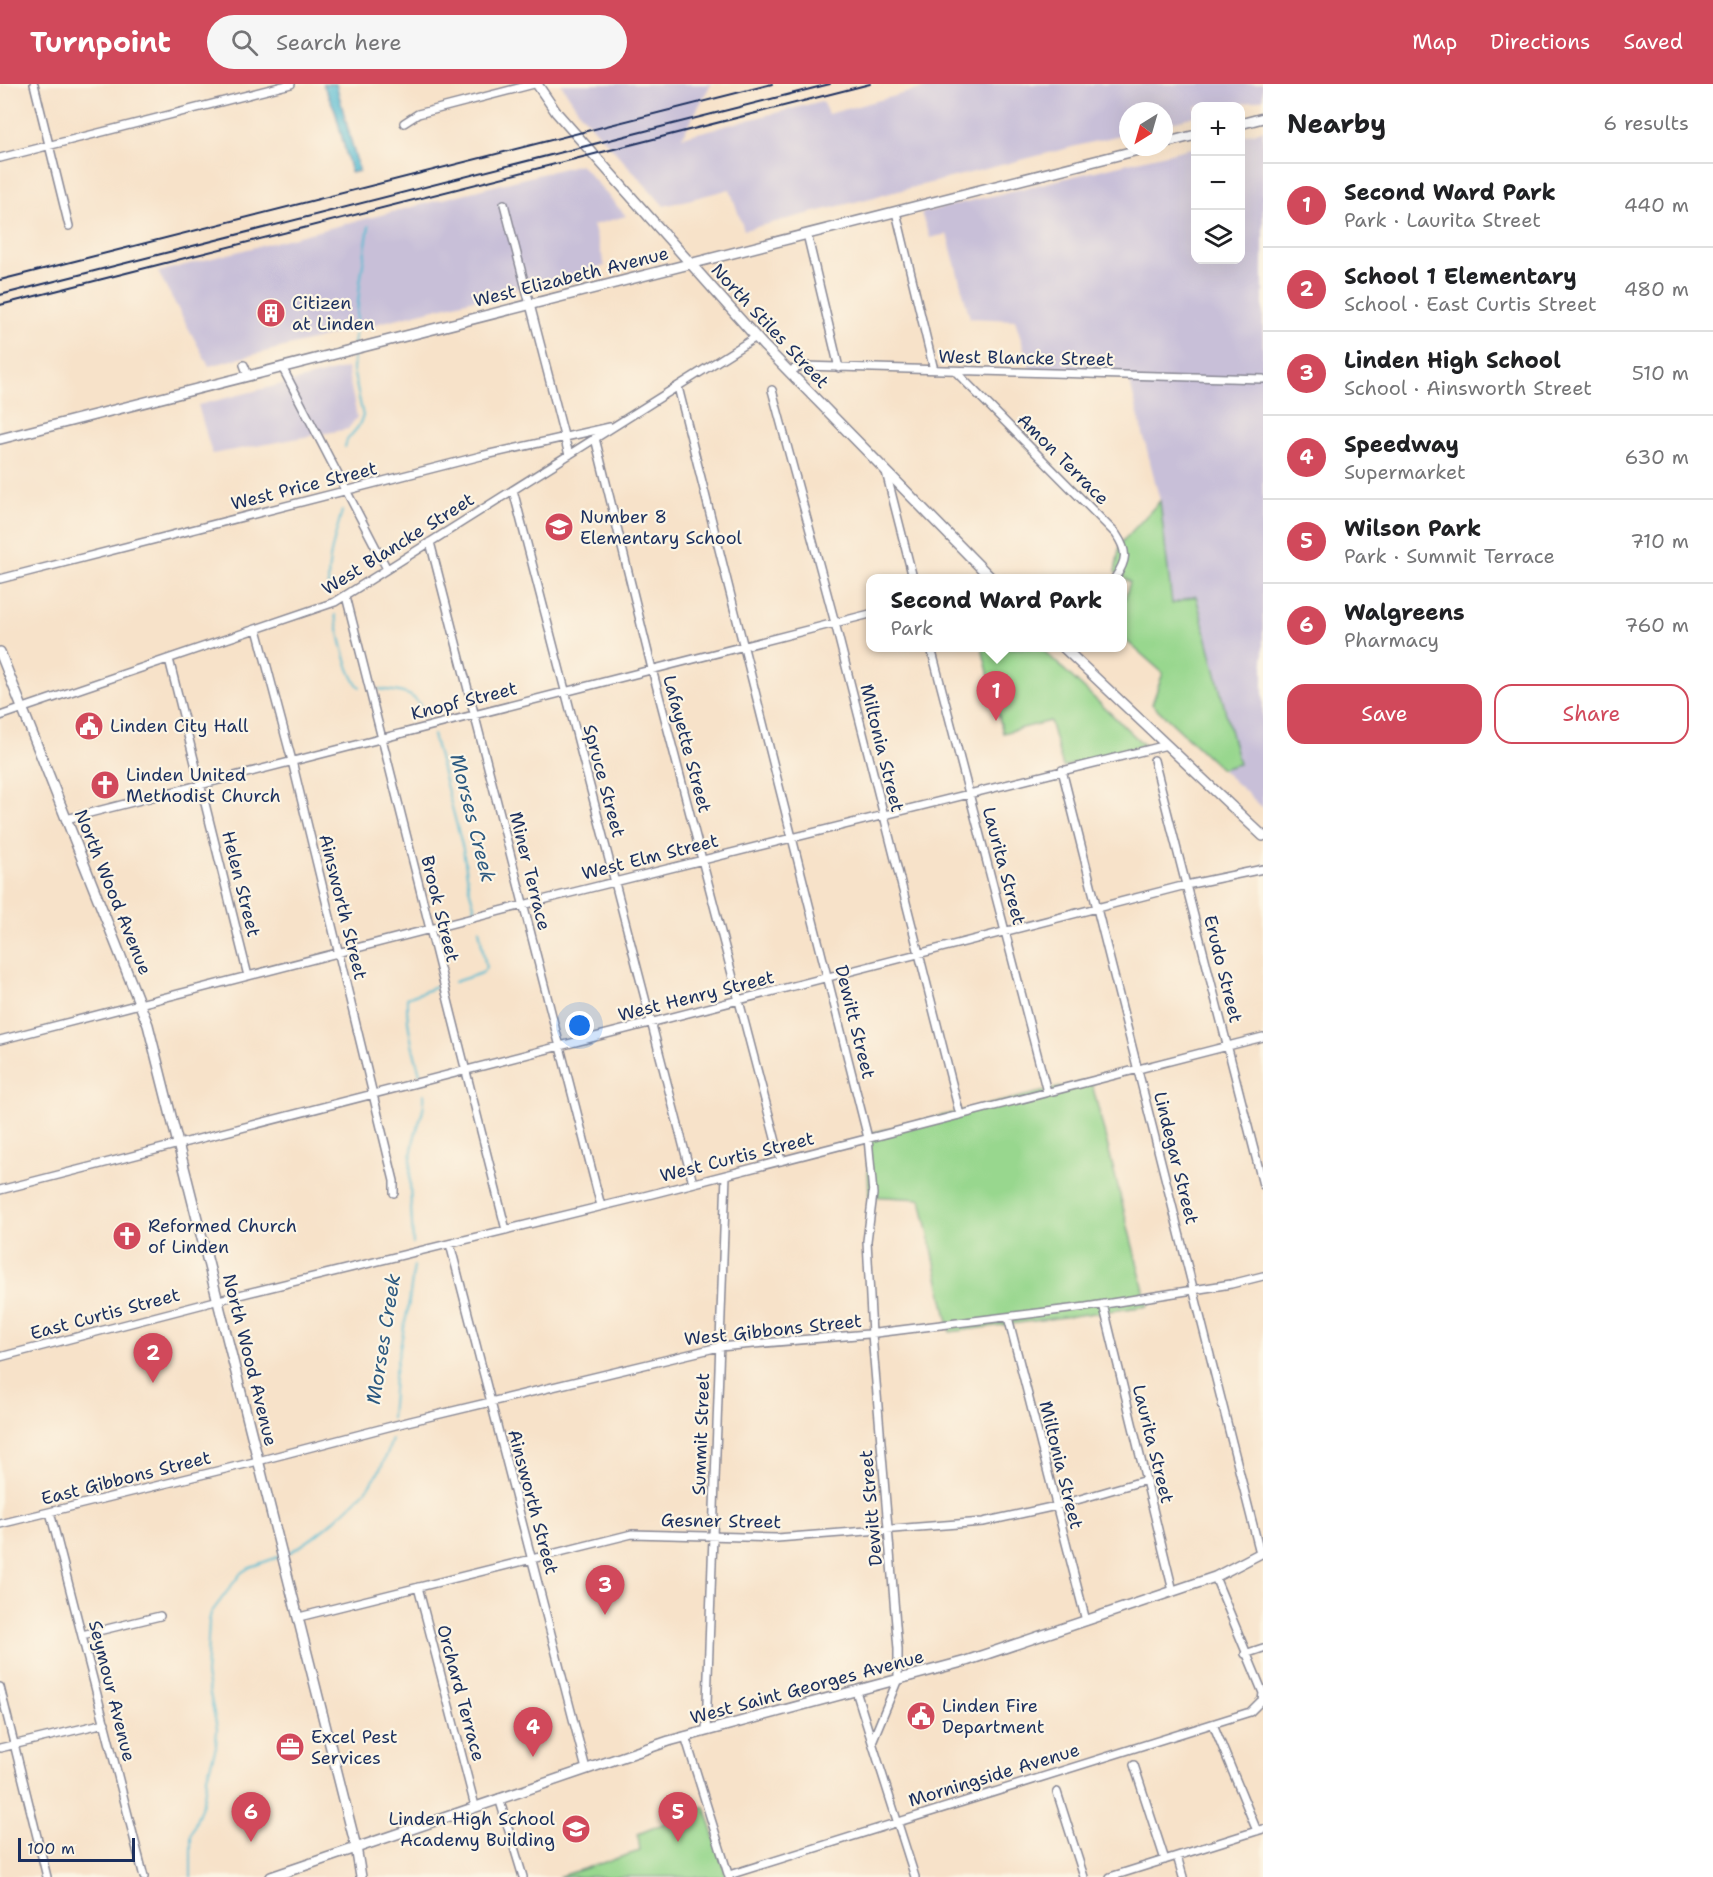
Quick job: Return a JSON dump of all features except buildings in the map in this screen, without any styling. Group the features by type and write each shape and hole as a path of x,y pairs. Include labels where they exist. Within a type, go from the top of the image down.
{"main road":[{"name":"North Stiles Street","path":"536,84 556,112 756,337 986,574"},
{"path":"1245,123 1263,118"},
{"path":"1173,141 1191,136"},
{"name":"West Elizabeth Avenue","path":"0,439 1119,155"},
{"name":"North Wood Avenue","path":"0,652 141,1004 280,1545 356,1847 361,1877"},
{"path":"1068,652 1263,836"},
{"name":"West Saint Georges Avenue","path":"271,1877 685,1736 966,1661 1215,1577 1262,1553"}],"street":[{"path":"34,84 69,226"},
{"path":"0,158 291,84"},
{"path":"404,123 418,114 536,84"},
{"path":"504,204 569,455"},
{"path":"896,212 934,370"},
{"path":"807,234 839,368"},
{"name":"West Blancke Street","path":"0,716 314,611 346,596 756,337"},
{"path":"244,365 248,375"},
{"name":"West Blancke Street","path":"789,371 802,366 1263,379"},
{"path":"282,367 387,569"},
{"name":"Amon Terrace","path":"955,371 1116,534 1123,545 1125,555 1118,574"},
{"name":"Dewitt Street","path":"678,387 868,1138 873,1194 867,1241 872,1334 898,1649 898,1680"},
{"name":"Miltonia Street","path":"772,390 835,622 960,1115"},
{"name":"West Price Street","path":"0,579 345,490 564,436 616,426"},
{"name":"Lafayette Street","path":"595,438 652,669 781,1161"},
{"path":"885,469 913,574"},
{"name":"Spruce Street","path":"513,490 693,1183"},
{"name":"Miner Terrace","path":"430,542 601,1206"},
{"name":"Brook Street","path":"346,596 506,1230"},
{"name":"Knopf Street","path":"66,819 866,615"},
{"name":"Ainsworth Street","path":"257,630 339,953 394,1181 394,1193"},
{"name":"Laurita Street","path":"932,652 1047,1092"},
{"name":"Helen Street","path":"169,659 248,976"},
{"name":"West Elm Street","path":"0,1040 523,905 1167,744"},
{"name":"Erudo Street","path":"1154,759 1263,1185"},
{"name":"Lindegar Street","path":"1062,770 1262,1553"},
{"name":"West Henry Street","path":"0,1190 1186,885 1263,869"},
{"name":"West Curtis Street","path":"218,1301 726,1175 1263,1037"},
{"name":"Summit Street","path":"706,1731 726,1175"},
{"name":"Ainsworth Street","path":"450,1244 586,1769"},
{"name":"West Gibbons Street","path":"258,1461 491,1401 719,1347 872,1334 1008,1317 1194,1290 1263,1276"},
{"name":"East Curtis Street","path":"1,1357 218,1301"},
{"name":"Laurita Street","path":"1103,1304 1173,1591"},
{"name":"Miltonia Street","path":"1008,1317 1086,1621"},
{"name":"East Gibbons Street","path":"0,1524 258,1461"},
{"name":"Gesner Street","path":"298,1617 632,1534 777,1538 983,1522 1056,1506 1146,1480"},
{"name":"Seymour Avenue","path":"50,1512 144,1877"},
{"path":"1215,1577 1263,1694 1262,1697"},
{"name":"Orchard Terrace","path":"418,1587 475,1806"},
{"path":"82,1635 160,1616"},
{"path":"1245,1654 1263,1648"},
{"path":"872,1742 898,1680"},
{"path":"0,1687 48,1877"},
{"path":"856,1691 915,1877"},
{"name":"Morningside Avenue","path":"729,1876 897,1821 1250,1712 1257,1707 1262,1697"},
{"path":"0,1748 105,1724"},
{"path":"1110,1877 1260,1830 1213,1724"},
{"path":"685,1736 729,1876"},
{"path":"1134,1765 1165,1860"},
{"path":"1057,1792 1084,1877"},
{"path":"499,1798 523,1877"},
{"path":"1177,1856 1183,1877"}],"shaded area":[{"path":"561,84 711,84 682,137 822,101 828,114 939,84 1263,84 1263,99 1245,103 1191,102 1191,117 1173,122 1173,102 1119,102 1119,135 744,230 730,189 664,206 581,114"},
{"path":"1263,130 1263,808 1221,769 1239,764 1196,596 1172,605 1160,501 1128,375 1031,370 1015,320 970,318 947,234 930,238 921,213 1158,156 1173,156 1173,152 1191,148 1191,264 1245,264 1245,135"},
{"path":"580,164 626,216 593,225 605,266 209,366 158,272"},
{"path":"347,368 357,417 348,429 212,454 198,405"}],"green space":[{"path":"1160,501 1172,604 1196,596 1239,764 1221,769 1152,704 1163,673 1127,641 1127,592 1130,582 1127,580 1127,574 1115,572 1120,544"},
{"path":"983,652 1045,652 1144,745 1063,767 1050,721 1003,733"},
{"path":"1091,1080 1148,1306 950,1332 921,1199 869,1196 867,1134"},
{"path":"705,1807 727,1877 558,1877 640,1851 638,1834"}],"water":[{"path":"323,84 336,84 359,171 351,173 335,110"}],"waterway":[{"name":"Morses Creek","path":"354,345 360,283 369,226"},
{"name":"Morses Creek","path":"345,447 363,416 353,370 354,351"},
{"name":"Morses Creek","path":"329,593 328,572 342,511"},
{"name":"Morses Creek","path":"335,615 347,664 355,682 360,687"},
{"name":"Morses Creek","path":"379,689 408,695 418,702 427,716"},
{"name":"Morses Creek","path":"433,735 463,849 475,909"},
{"name":"Morses Creek","path":"454,982 482,973 486,968 479,929"},
{"name":"Morses Creek","path":"420,1074 409,1027 407,998 436,987"},
{"name":"Morses Creek","path":"413,1244 411,1156 424,1107 424,1094"},
{"name":"Morses Creek","path":"391,1418 394,1377 414,1266"},
{"name":"Morses Creek","path":"286,1554 320,1532 364,1491 381,1467 392,1439"},
{"name":"Morses Creek","path":"191,1877 191,1835 203,1802 207,1776 216,1747 217,1728 206,1675 211,1613 241,1573 250,1567 281,1556"}],"railway":[{"path":"0,280 772,84"},
{"path":"0,295 830,84"},
{"path":"0,305 870,84"}],"place":[{"name":"Citizen at Linden","path":"271,313"},
{"name":"Number 8 Elementary School","path":"559,527"},
{"name":"Second Ward Park","path":"996,721"},
{"name":"Linden City Hall","path":"89,726"},
{"name":"Linden United Methodist Church","path":"105,785"},
{"name":"Reformed Church of Linden","path":"127,1236"},
{"name":"School 1 Elementary","path":"153,1383"},
{"name":"Linden High School","path":"605,1615"},
{"name":"Linden Fire Department","path":"921,1716"},
{"name":"Excel Pest Services","path":"290,1747"},
{"name":"Speedway","path":"533,1757"},
{"name":"Linden High School Academy Building","path":"576,1829"},
{"name":"Walgreens","path":"251,1842"},
{"name":"Wilson Park","path":"678,1842"}]}
